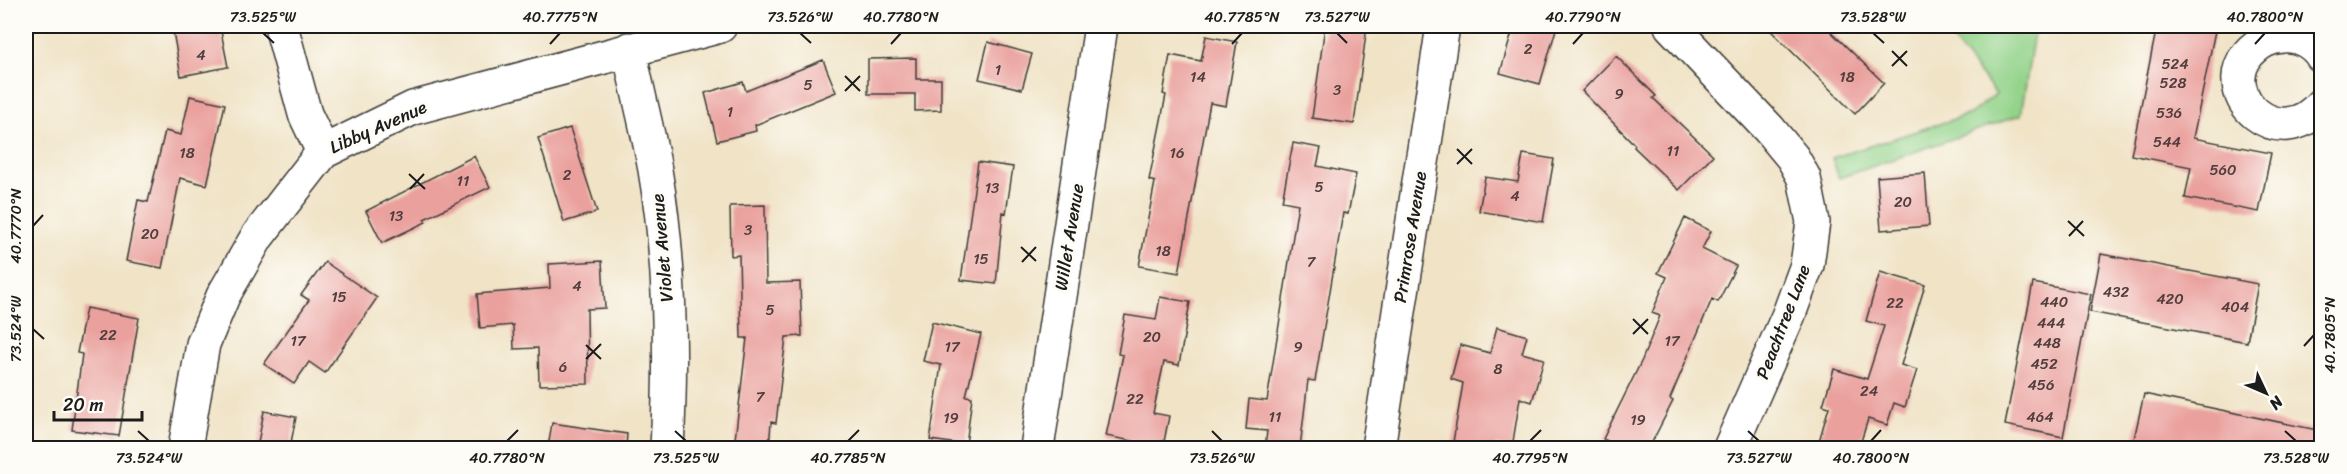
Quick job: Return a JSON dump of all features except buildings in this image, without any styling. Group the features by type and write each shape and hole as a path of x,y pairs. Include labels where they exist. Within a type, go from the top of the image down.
{"street":[{"path":"281,26 304,114 323,152"},
{"name":"Libby Avenue","path":"185,448 203,344 223,296 257,237 323,152 413,108 720,26"},
{"name":"Willet Avenue","path":"1037,448 1101,26"},
{"name":"Primrose Avenue","path":"1378,448 1443,26"},
{"name":"Peachtree Lane","path":"1671,26 1769,129 1793,158 1804,178 1813,222 1807,265 1790,314 1730,448"},
{"path":"2322,56 2306,40 2289,30 2256,45 2245,59 2240,76 2241,93 2249,108 2263,120 2280,125 2297,123 2313,115 2322,104"},
{"name":"Violet Avenue","path":"628,49 655,171 665,254 671,374 668,448"}],"green space":[{"path":"1941,26 2035,26 2021,115 1839,178 1832,158 1970,114 1996,94"}]}
